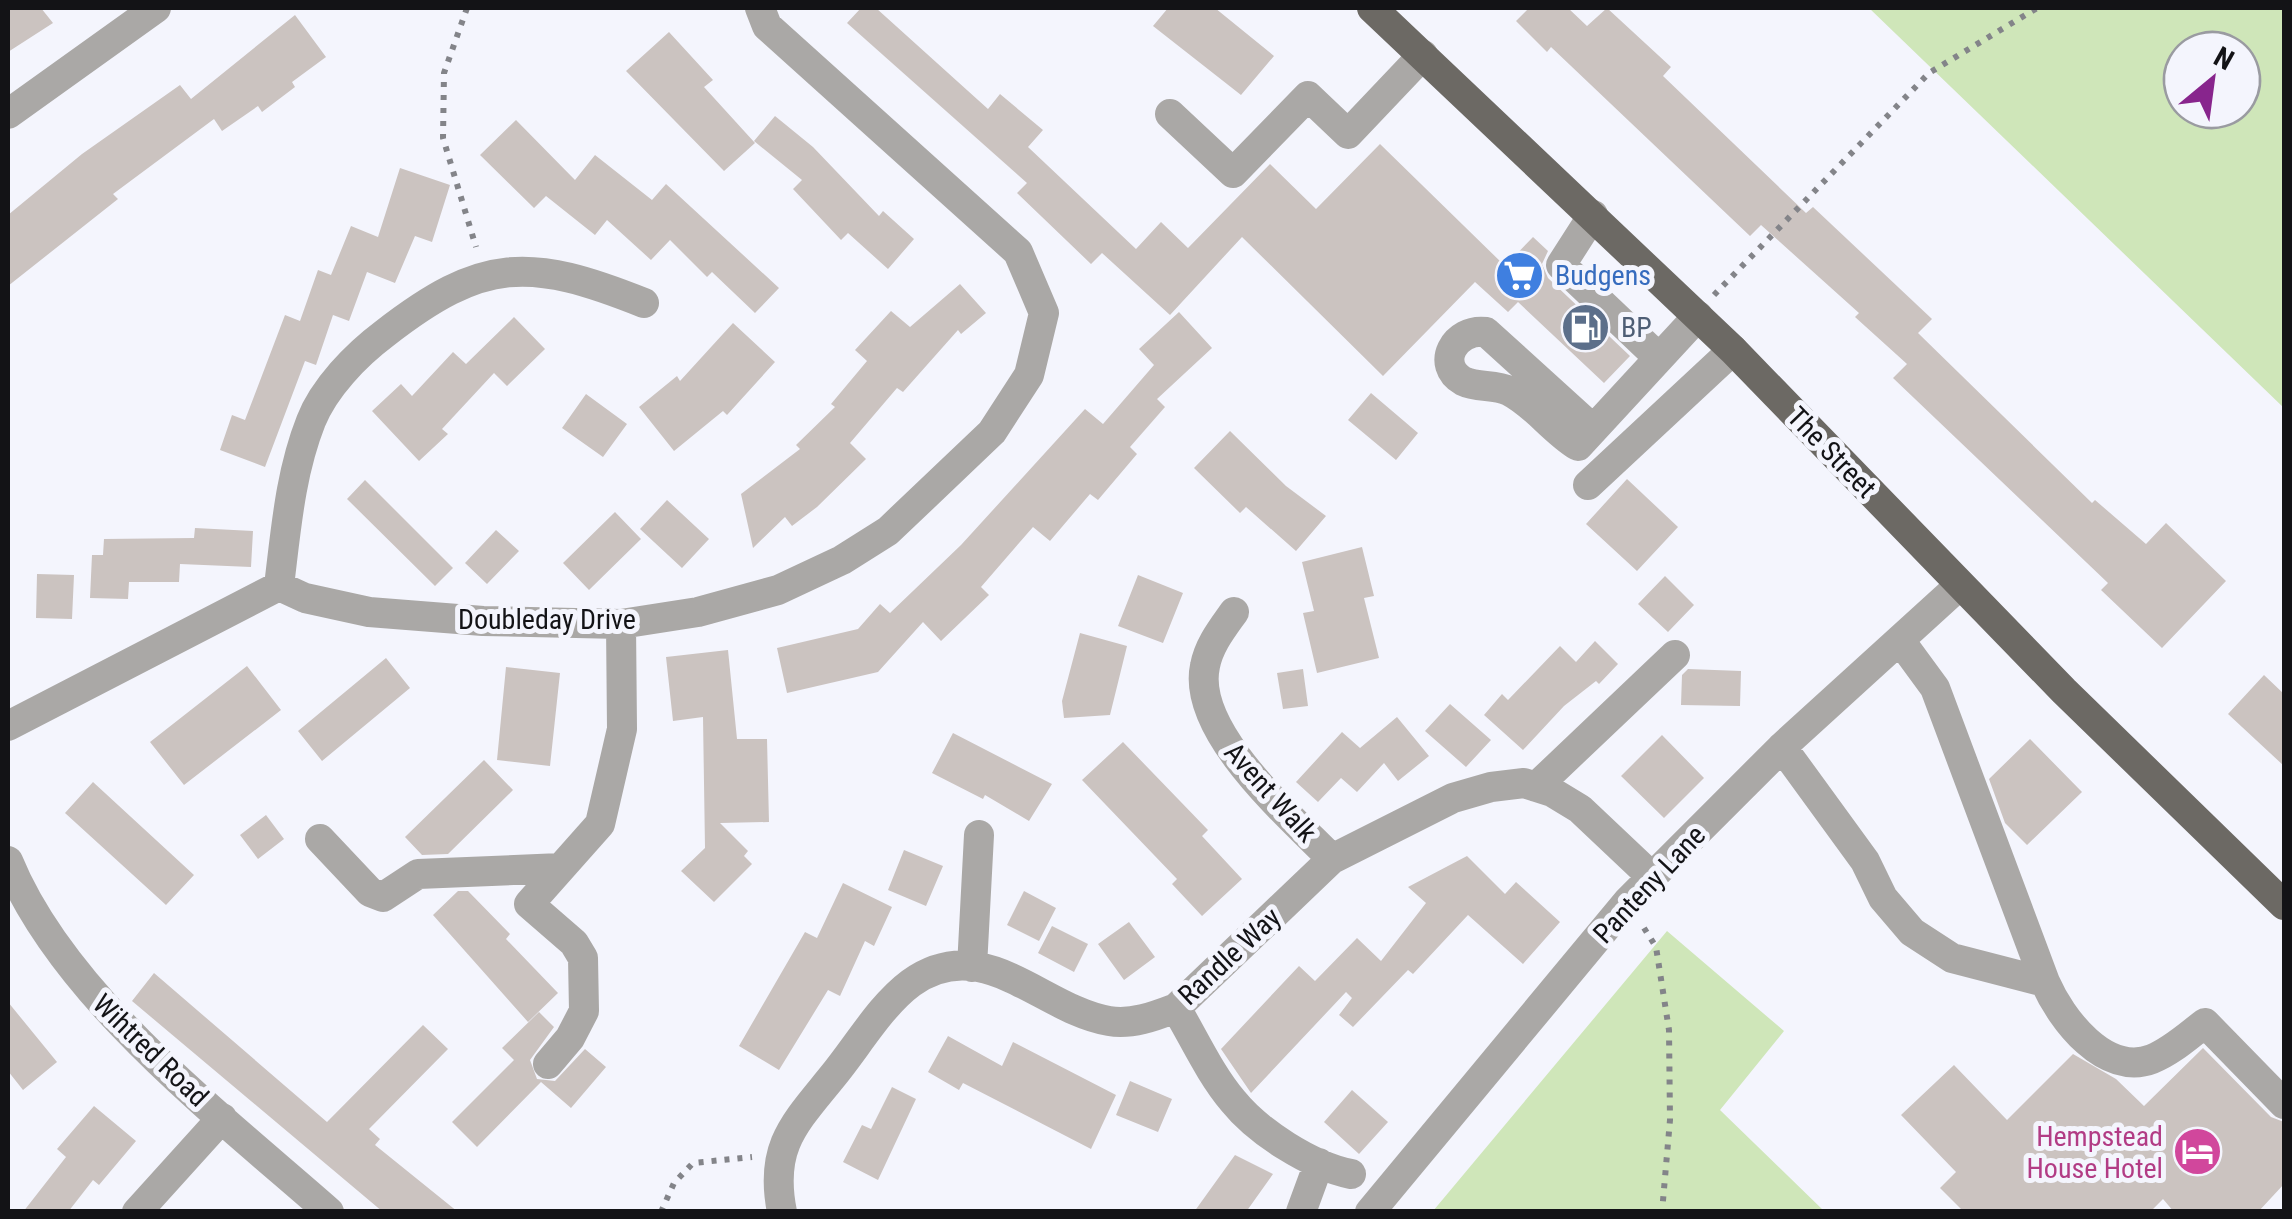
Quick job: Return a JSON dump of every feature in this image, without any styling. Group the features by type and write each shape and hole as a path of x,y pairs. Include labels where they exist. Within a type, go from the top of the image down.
{"main road":[{"name":"The Street","path":"1372,8 1733,350 1960,585 2284,905"}],"street":[{"path":"8,114 156,8"},
{"name":"Doubleday Drive","path":"279,586 305,598 369,612 483,621 621,624 698,612 778,590 842,560 888,531 992,432 1028,375 1044,313 1018,252 767,26 760,8"},
{"path":"1170,114 1233,173 1308,96 1348,134 1424,56"},
{"path":"1593,215 1561,265 1659,358"},
{"path":"8,726 279,586 293,471 312,416 358,354 430,298 490,271 556,272 644,304"},
{"path":"1593,429 1486,332 1471,330 1457,337 1450,352 1452,371 1462,380 1516,394 1578,446 1698,316"},
{"path":"1588,486 1733,350"},
{"name":"Panteny Lane","path":"1370,1212 1628,901 1782,748 1960,585"},
{"name":"Avent Walk","path":"1234,612 1215,640 1204,668 1205,703 1221,736 1332,860"},
{"path":"548,1064 570,1038 584,1011 583,958 574,943 530,904 600,824 622,729 621,624"},
{"path":"1902,642 1935,688 2044,982 2072,1028 2099,1050 2123,1060 2149,1060 2206,1023 2284,1104"},
{"path":"1536,787 1675,655"},
{"path":"1782,748 1864,861 1883,898 1912,932 1952,958 2044,982"},
{"name":"Randle Way","path":"778,1157 789,1130 894,998 922,976 972,967 1003,972 1086,1016 1114,1022 1134,1021 1176,1008 1332,860 1453,798 1491,787 1524,784 1552,792 1580,810 1652,877"},
{"path":"972,967 979,835"},
{"path":"320,839 370,892 383,897 418,874 561,868"},
{"name":"Wihtred Road","path":"8,862 42,930 84,986 222,1118 329,1212"},
{"path":"1176,1008 1232,1101 1256,1123 1319,1163 1351,1174"},
{"path":"137,1212 222,1118"},
{"path":"778,1157 777,1186 782,1212"},
{"path":"1300,1212 1319,1163"}],"path":[{"path":"467,8 444,73 443,138 477,250 490,271"},
{"path":"1698,316 1928,72 2037,8"},
{"path":"1628,901 1656,948 1669,1030 1670,1120 1662,1212"},
{"path":"661,1212 674,1183 694,1162 727,1156 778,1157"}],"green space":[{"path":"1869,8 2284,8 2284,408"},
{"path":"1667,931 1784,1031 1720,1110 1824,1211 1433,1211"}],"building":[{"path":"8,8 41,8 53,23 8,52"},
{"path":"861,8 876,8 988,109 1000,94 1043,130 1028,147 1136,249 1161,222 1188,248 1270,164 1316,209 1380,144 1505,266 1533,237 1548,251 1542,264 1548,278 1630,356 1604,383 1518,302 1508,312 1475,282 1383,376 1242,237 1170,315 1102,253 1091,264 1017,193 1027,183 847,23"},
{"path":"1168,8 1215,8 1274,56 1241,95 1153,26"},
{"path":"1529,8 1568,8 1587,26 1607,8 1671,67 1663,76 1806,213 1813,207 1932,319 1918,333 2092,503 2095,500 2146,544 2166,523 2226,581 2162,648 2101,590 2108,583 1893,378 1907,364 1855,317 1859,313 1761,225 1750,236 1551,47 1547,52 1516,21"},
{"path":"295,15 326,57 292,82 295,87 262,112 258,106 222,131 214,119 113,194 118,199 8,286 8,215 82,154 180,85 191,99"},
{"path":"669,32 713,80 704,87 755,143 724,171 626,71"},
{"path":"775,116 813,147 879,216 883,211 914,239 888,269 848,233 841,240 793,189 802,180 754,141"},
{"path":"516,120 575,180 595,155 652,200 666,184 779,288 755,313 712,272 707,277 670,240 651,260 607,220 595,235 546,196 534,208 480,155"},
{"path":"400,168 450,185 432,242 415,236 395,283 367,272 349,321 333,315 316,365 305,361 265,467 220,450 232,415 245,420 285,315 300,321 318,270 331,275 351,226 378,237"},
{"path":"960,284 986,313 961,334 958,330 903,392 897,388 850,443 866,459 817,507 792,526 785,517 753,548 741,494 800,449 796,445 835,407 831,404 867,361 855,350 891,311 910,327"},
{"path":"1179,312 1212,348 1157,399 1165,407 1130,447 1137,454 1098,500 1090,494 1050,541 1033,527 981,587 989,595 941,641 923,622 878,672 787,693 777,648 858,629 880,604 890,613 961,545 1085,409 1103,424 1154,365 1139,349"},
{"path":"514,317 545,349 507,386 494,373 442,429 448,434 419,461 372,411 401,384 412,396 453,352 466,364"},
{"path":"733,323 775,362 727,415 723,411 674,451 639,407 677,376 680,381"},
{"path":"1371,393 1418,433 1396,460 1348,420"},
{"path":"586,394 627,424 603,457 562,428"},
{"path":"1230,431 1286,486 1326,516 1296,551 1246,507 1240,513 1194,468"},
{"path":"1627,479 1678,527 1637,571 1586,524"},
{"path":"365,480 453,568 435,586 347,499"},
{"path":"667,500 709,539 682,568 640,529"},
{"path":"615,512 641,539 589,590 563,563"},
{"path":"195,528 253,531 251,567 180,564 179,582 129,582 128,599 90,598 92,555 103,555 104,539 194,538"},
{"path":"496,530 519,551 487,584 465,563"},
{"path":"1362,547 1374,596 1364,598 1379,658 1317,673 1303,613 1314,611 1302,562"},
{"path":"37,574 74,575 72,619 36,618"},
{"path":"1138,575 1183,593 1163,643 1118,626"},
{"path":"1665,576 1694,605 1668,632 1638,604"},
{"path":"1080,633 1127,646 1110,715 1064,718 1062,701"},
{"path":"1595,641 1618,664 1599,684 1596,681 1564,706 1523,750 1484,715 1502,694 1508,700 1560,646 1576,662"},
{"path":"728,650 737,739 767,739 769,822 720,823 748,851 744,856 752,864 714,902 681,871 705,848 703,717 673,721 666,657"},
{"path":"386,658 410,688 322,761 298,731"},
{"path":"247,666 281,710 184,785 150,742"},
{"path":"506,667 560,673 550,766 497,760"},
{"path":"1303,669 1308,706 1283,709 1277,673"},
{"path":"1688,669 1741,671 1740,706 1681,705 1682,675"},
{"path":"2264,675 2284,694 2284,766 2228,714"},
{"path":"1450,704 1491,740 1466,767 1425,731"},
{"path":"1397,717 1429,756 1398,781 1384,763 1357,792 1341,778 1318,802 1296,782 1342,732 1360,748"},
{"path":"953,733 1052,784 1029,821 985,795 983,799 932,773"},
{"path":"1662,735 1704,778 1664,818 1621,776"},
{"path":"2030,739 2082,792 2027,845 2005,823 1989,779"},
{"path":"1123,742 1208,830 1202,836 1242,879 1202,916 1172,884 1177,879 1082,780"},
{"path":"484,760 513,790 448,854 422,855 405,837"},
{"path":"93,782 194,875 166,905 65,813"},
{"path":"266,815 284,839 258,859 240,835"},
{"path":"904,850 943,866 926,906 888,890"},
{"path":"1467,856 1505,894 1516,882 1560,922 1523,964 1468,915 1413,974 1408,970 1353,1027 1339,1015 1352,998 1346,992 1251,1093 1221,1049 1299,966 1315,981 1357,938 1381,961 1426,903 1408,887"},
{"path":"843,883 892,907 874,946 865,941 840,996 828,990 779,1070 739,1046 805,932 817,938"},
{"path":"458,891 468,891 510,934 506,939 558,993 528,1022 433,915"},
{"path":"1024,891 1056,908 1039,941 1007,925"},
{"path":"1129,922 1155,957 1124,980 1098,944"},
{"path":"1052,926 1088,944 1074,972 1038,953"},
{"path":"154,973 327,1122 423,1025 448,1049 369,1129 380,1139 375,1145 458,1212 383,1212 132,1001"},
{"path":"8,1002 57,1062 23,1090 8,1071"},
{"path":"539,1012 554,1027 530,1060 537,1079 555,1081 585,1049 606,1067 571,1108 541,1082 477,1147 452,1122 514,1060 502,1048"},
{"path":"948,1036 1002,1066 1013,1042 1116,1095 1091,1149 963,1083 959,1090 928,1072"},
{"path":"2203,1048 2271,1117 2284,1122 2284,1184 2258,1212 2174,1212 2163,1199 2150,1212 1964,1212 1940,1188 1956,1172 1901,1115 1954,1065 2007,1120 2073,1054 2116,1079 2144,1106"},
{"path":"1130,1081 1172,1099 1158,1132 1116,1115"},
{"path":"892,1087 916,1099 878,1180 843,1162 862,1125 871,1129"},
{"path":"1352,1090 1388,1122 1359,1154 1324,1122"},
{"path":"94,1106 136,1141 99,1185 93,1180 68,1212 23,1212 66,1157 57,1149"},
{"path":"1235,1155 1273,1174 1246,1212 1194,1212"}],"place":[{"name":"Budgens","path":"1520,275"},
{"name":"BP","path":"1586,327"},
{"name":"Hempstead House Hotel","path":"2198,1152"}]}
